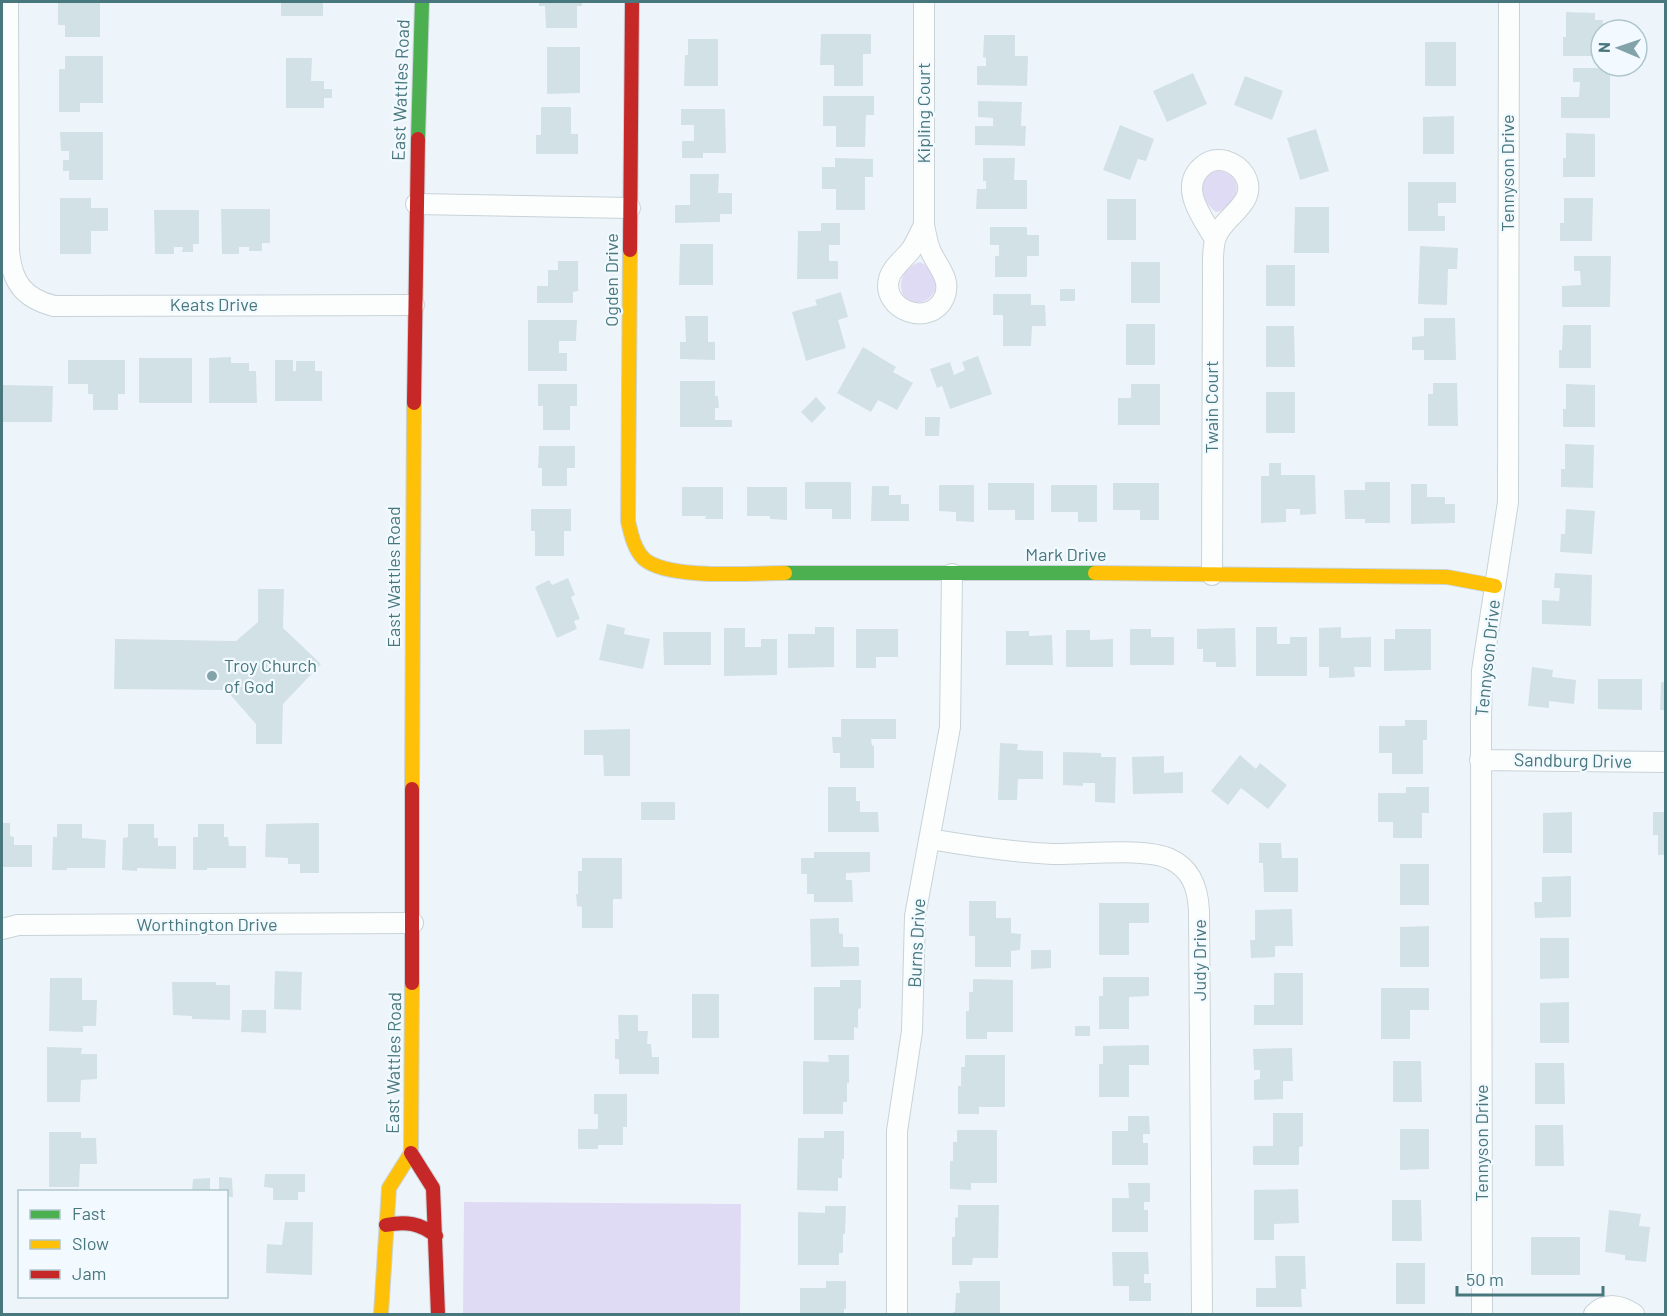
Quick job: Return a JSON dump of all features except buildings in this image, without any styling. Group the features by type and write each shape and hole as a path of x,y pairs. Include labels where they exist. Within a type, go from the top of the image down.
{"main road":[{"name":"East Wattles Road","path":"381,1314 389,1188 411,1153 414,305 422,2"},
{"name":"Ogden Drive","path":"632,2 628,521 633,546 640,556"},
{"name":"Mark Drive","path":"640,556 653,565 681,572 1447,577 1496,586"},
{"name":"East Wattles Road","path":"411,1153 434,1188 438,1314"},
{"path":"386,1225 409,1222 427,1228 436,1236"}],"street":[{"name":"Keats Drive","path":"8,2 9,251 13,275 20,287 41,303 54,306 414,305"},
{"name":"Kipling Court","path":"924,2 924,225"},
{"name":"Tennyson Drive","path":"1482,1314 1480,760 1482,671 1508,502 1509,2"},
{"path":"416,204 630,208"},
{"name":"Twain Court","path":"1212,575 1212,286 1215,238"},
{"name":"Burns Drive","path":"897,1314 897,1131 912,1031 915,916 950,727 952,574"},
{"name":"Sandburg Drive","path":"1480,760 1665,762"},
{"name":"Judy Drive","path":"930,839 1038,853 1159,855 1179,863 1194,881 1198,893 1199,911 1202,1314"},
{"name":"Worthington Drive","path":"2,929 18,925 413,923"},
{"path":"1594,1314 1598,1310 1611,1306 1619,1306 1634,1314"}],"shaded area":[{"path":"1216,171 1232,177 1237,190 1230,204 1216,212 1206,202 1201,190 1204,179"},
{"path":"920,262 927,266 936,288 928,299 914,303 904,297 901,286 906,271"},
{"path":"464,1202 741,1204 740,1314 463,1314"}],"traffic: fast":[{"path":"418,139 422,2"},
{"path":"785,573 1095,573"}],"traffic: slow":[{"path":"630,250 628,521 635,546 644,559 656,566 672,570 712,574 785,573"},
{"path":"412,789 414,403"},
{"path":"1095,573 1447,577 1495,586"},
{"path":"381,1314 389,1188 411,1153 412,983"}],"traffic: jam":[{"path":"630,250 632,2"},
{"path":"414,403 418,139"},
{"path":"412,789 412,983"},
{"path":"411,1153 433,1188 438,1314"},
{"path":"386,1225 412,1224 436,1236"}],"place":[{"name":"Troy Church of God","path":"212,676"}]}
